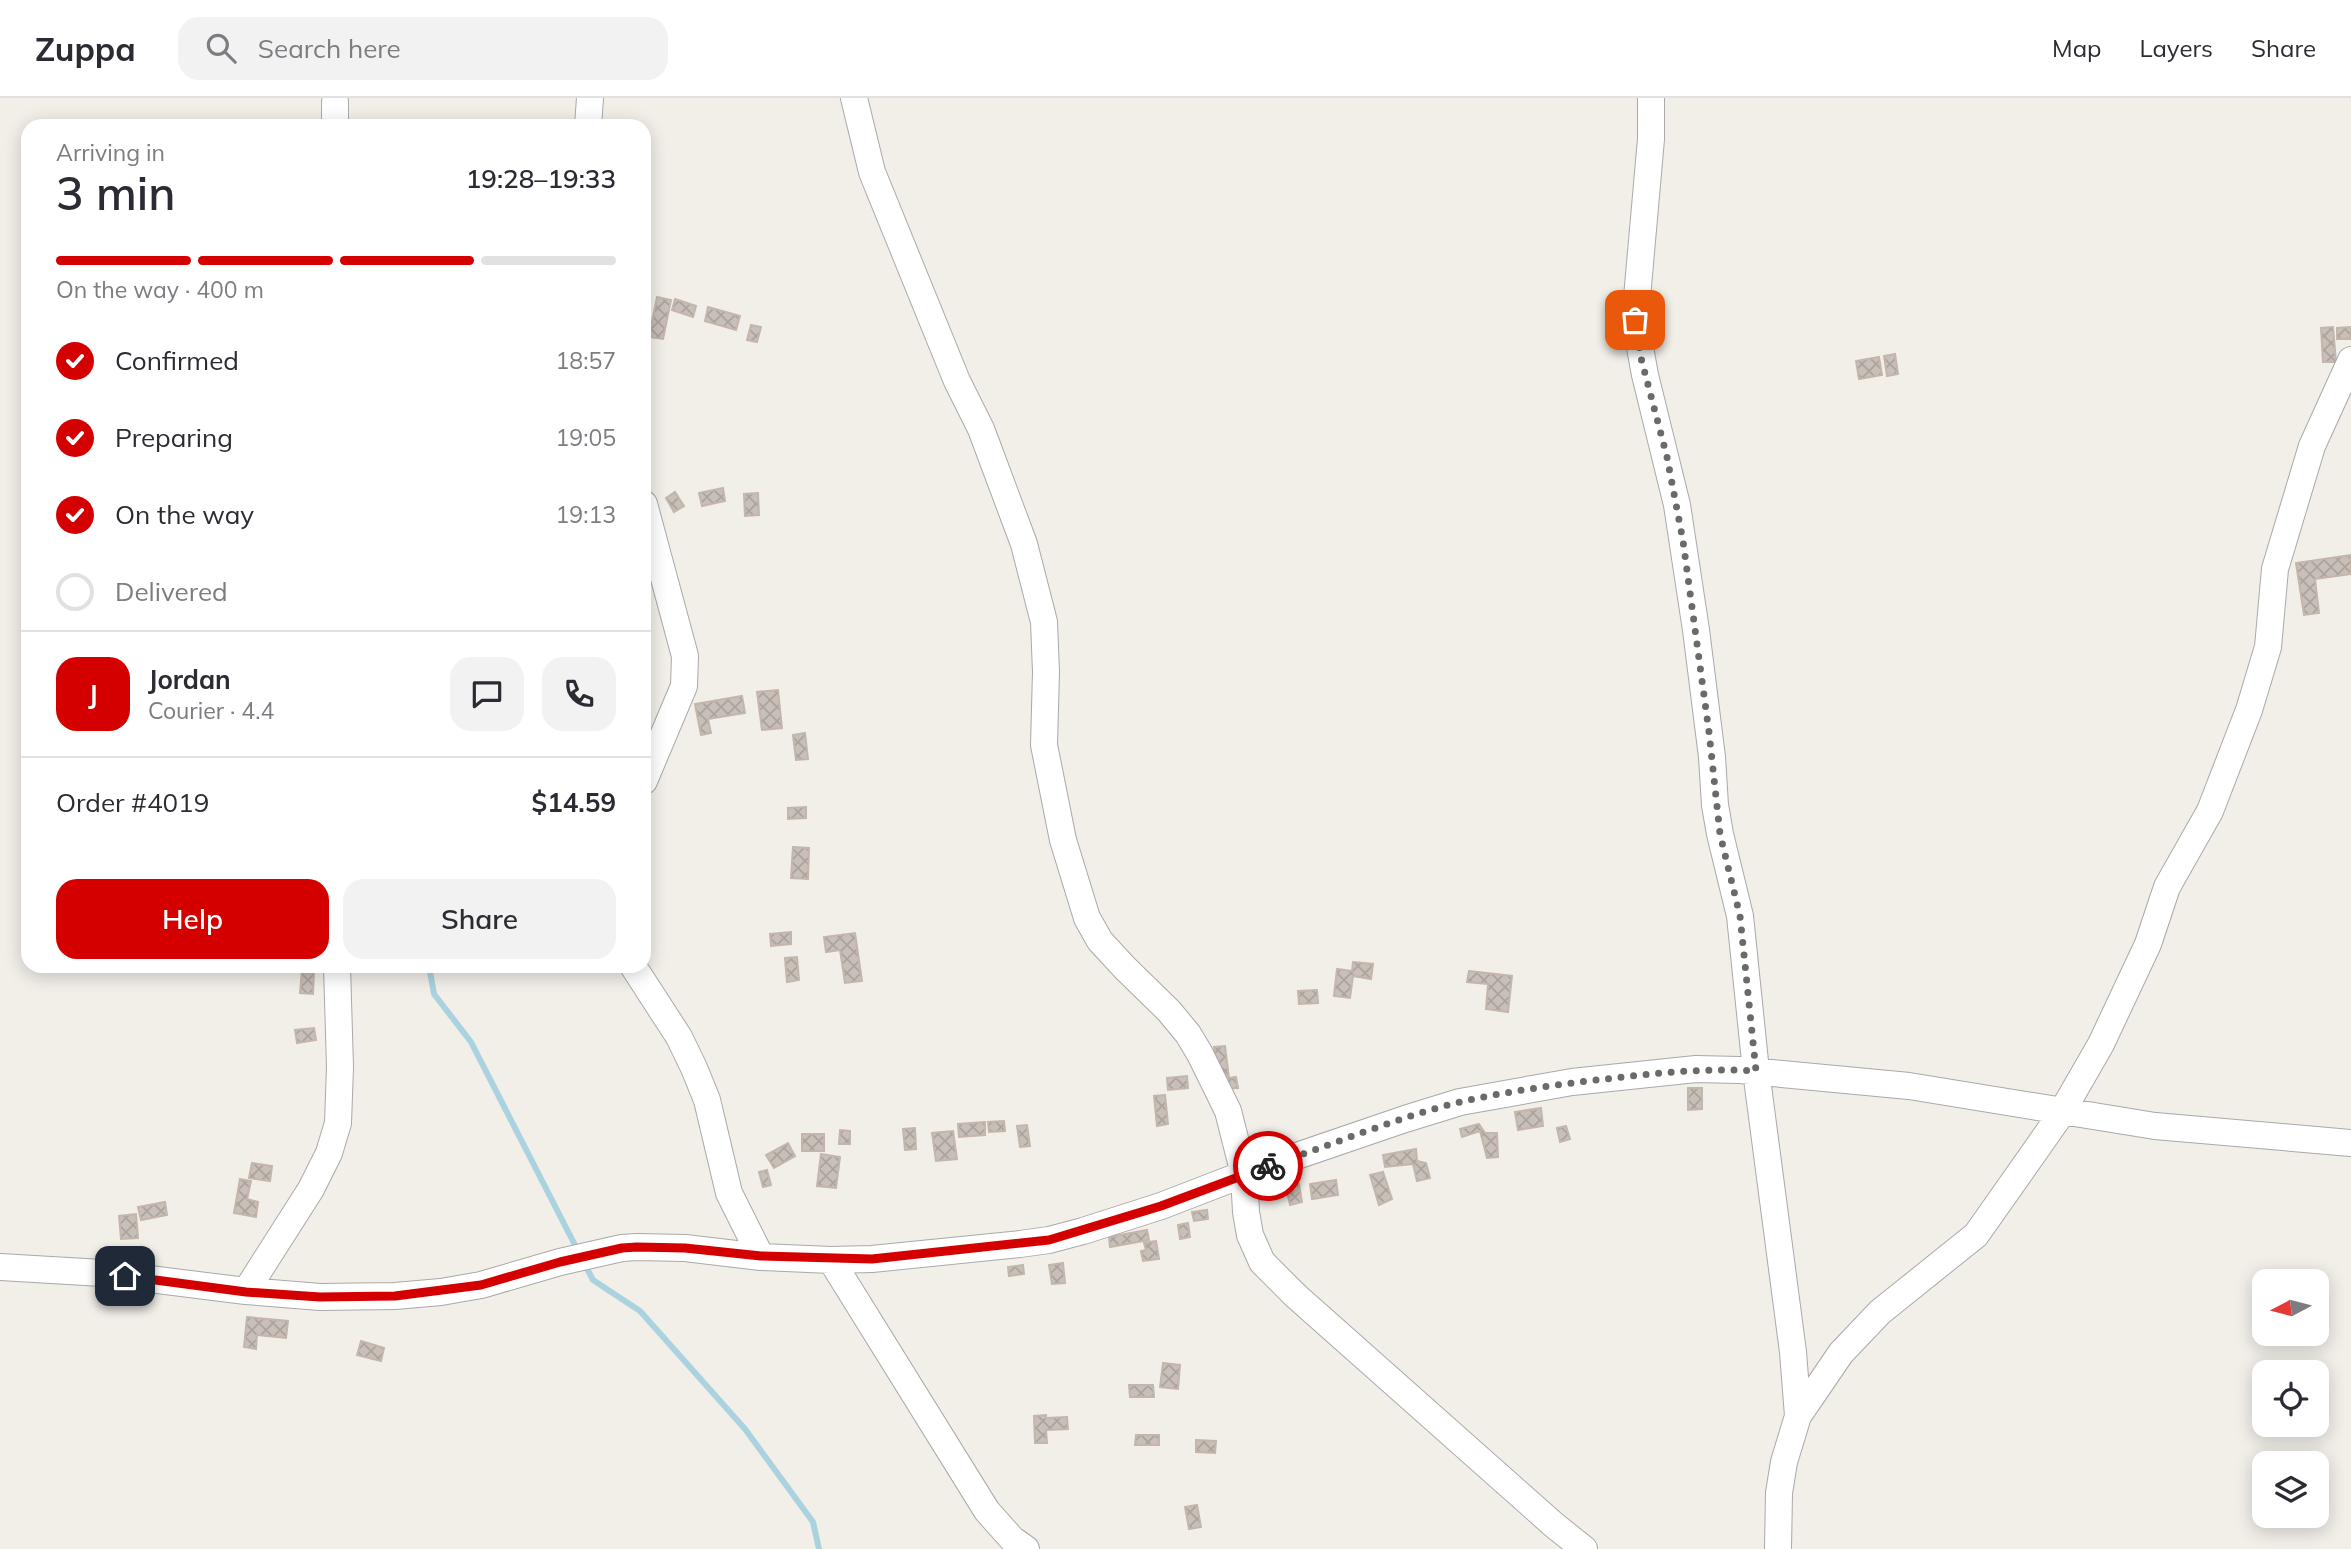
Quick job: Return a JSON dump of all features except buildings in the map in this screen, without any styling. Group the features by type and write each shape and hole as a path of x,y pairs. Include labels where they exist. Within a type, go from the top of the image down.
{"street":[{"path":"588,119 590,98"},
{"path":"854,98 872,172 957,381 981,429 1024,544 1044,622 1044,745 1063,840 1087,918 1100,941 1188,1034 1228,1111 1244,1174 1250,1235 1262,1262 1296,1296 1553,1525 1584,1549"},
{"path":"1651,98 1651,139 1636,330 1667,457 1683,541 1709,732 1717,815 1740,916 1756,1071 1790,1326 1798,1416"},
{"path":"1778,1549 1782,1472 1798,1416 1841,1353 1880,1312 1976,1235 2062,1111 2101,1044 2148,943 2167,887 2210,811 2260,681 2268,647 2275,569 2312,446 2351,359"},
{"path":"651,530 685,656 684,686 651,764"},
{"path":"246,1292 311,1189 329,1153 338,1123 340,1067 337,973"},
{"path":"638,973 679,1037 695,1068 707,1100 729,1193 761,1256"},
{"path":"0,1267 102,1273 246,1292 320,1297 395,1296 481,1285 560,1262 622,1248 685,1248 831,1260 872,1259 1049,1240 1161,1206 1244,1174 1460,1102 1586,1081 1696,1069 1756,1071 1909,1086 2155,1126 2351,1143"},
{"path":"831,1260 988,1511 1012,1539 1026,1549"}],"waterway":[{"path":"430,973 434,994 471,1042 578,1251"},
{"path":"584,1263 593,1280 640,1311 745,1429 813,1522 819,1549"}],"way so far":[{"path":"1268,1166 1460,1102 1573,1082 1696,1069 1756,1071 1740,916 1720,834 1683,541 1667,457 1637,341 1635,320"}],"route":[{"path":"125,1276 246,1292 320,1297 395,1296 481,1285 560,1262 622,1248 685,1248 831,1260 872,1259 1049,1240 1161,1206 1268,1166"}]}
